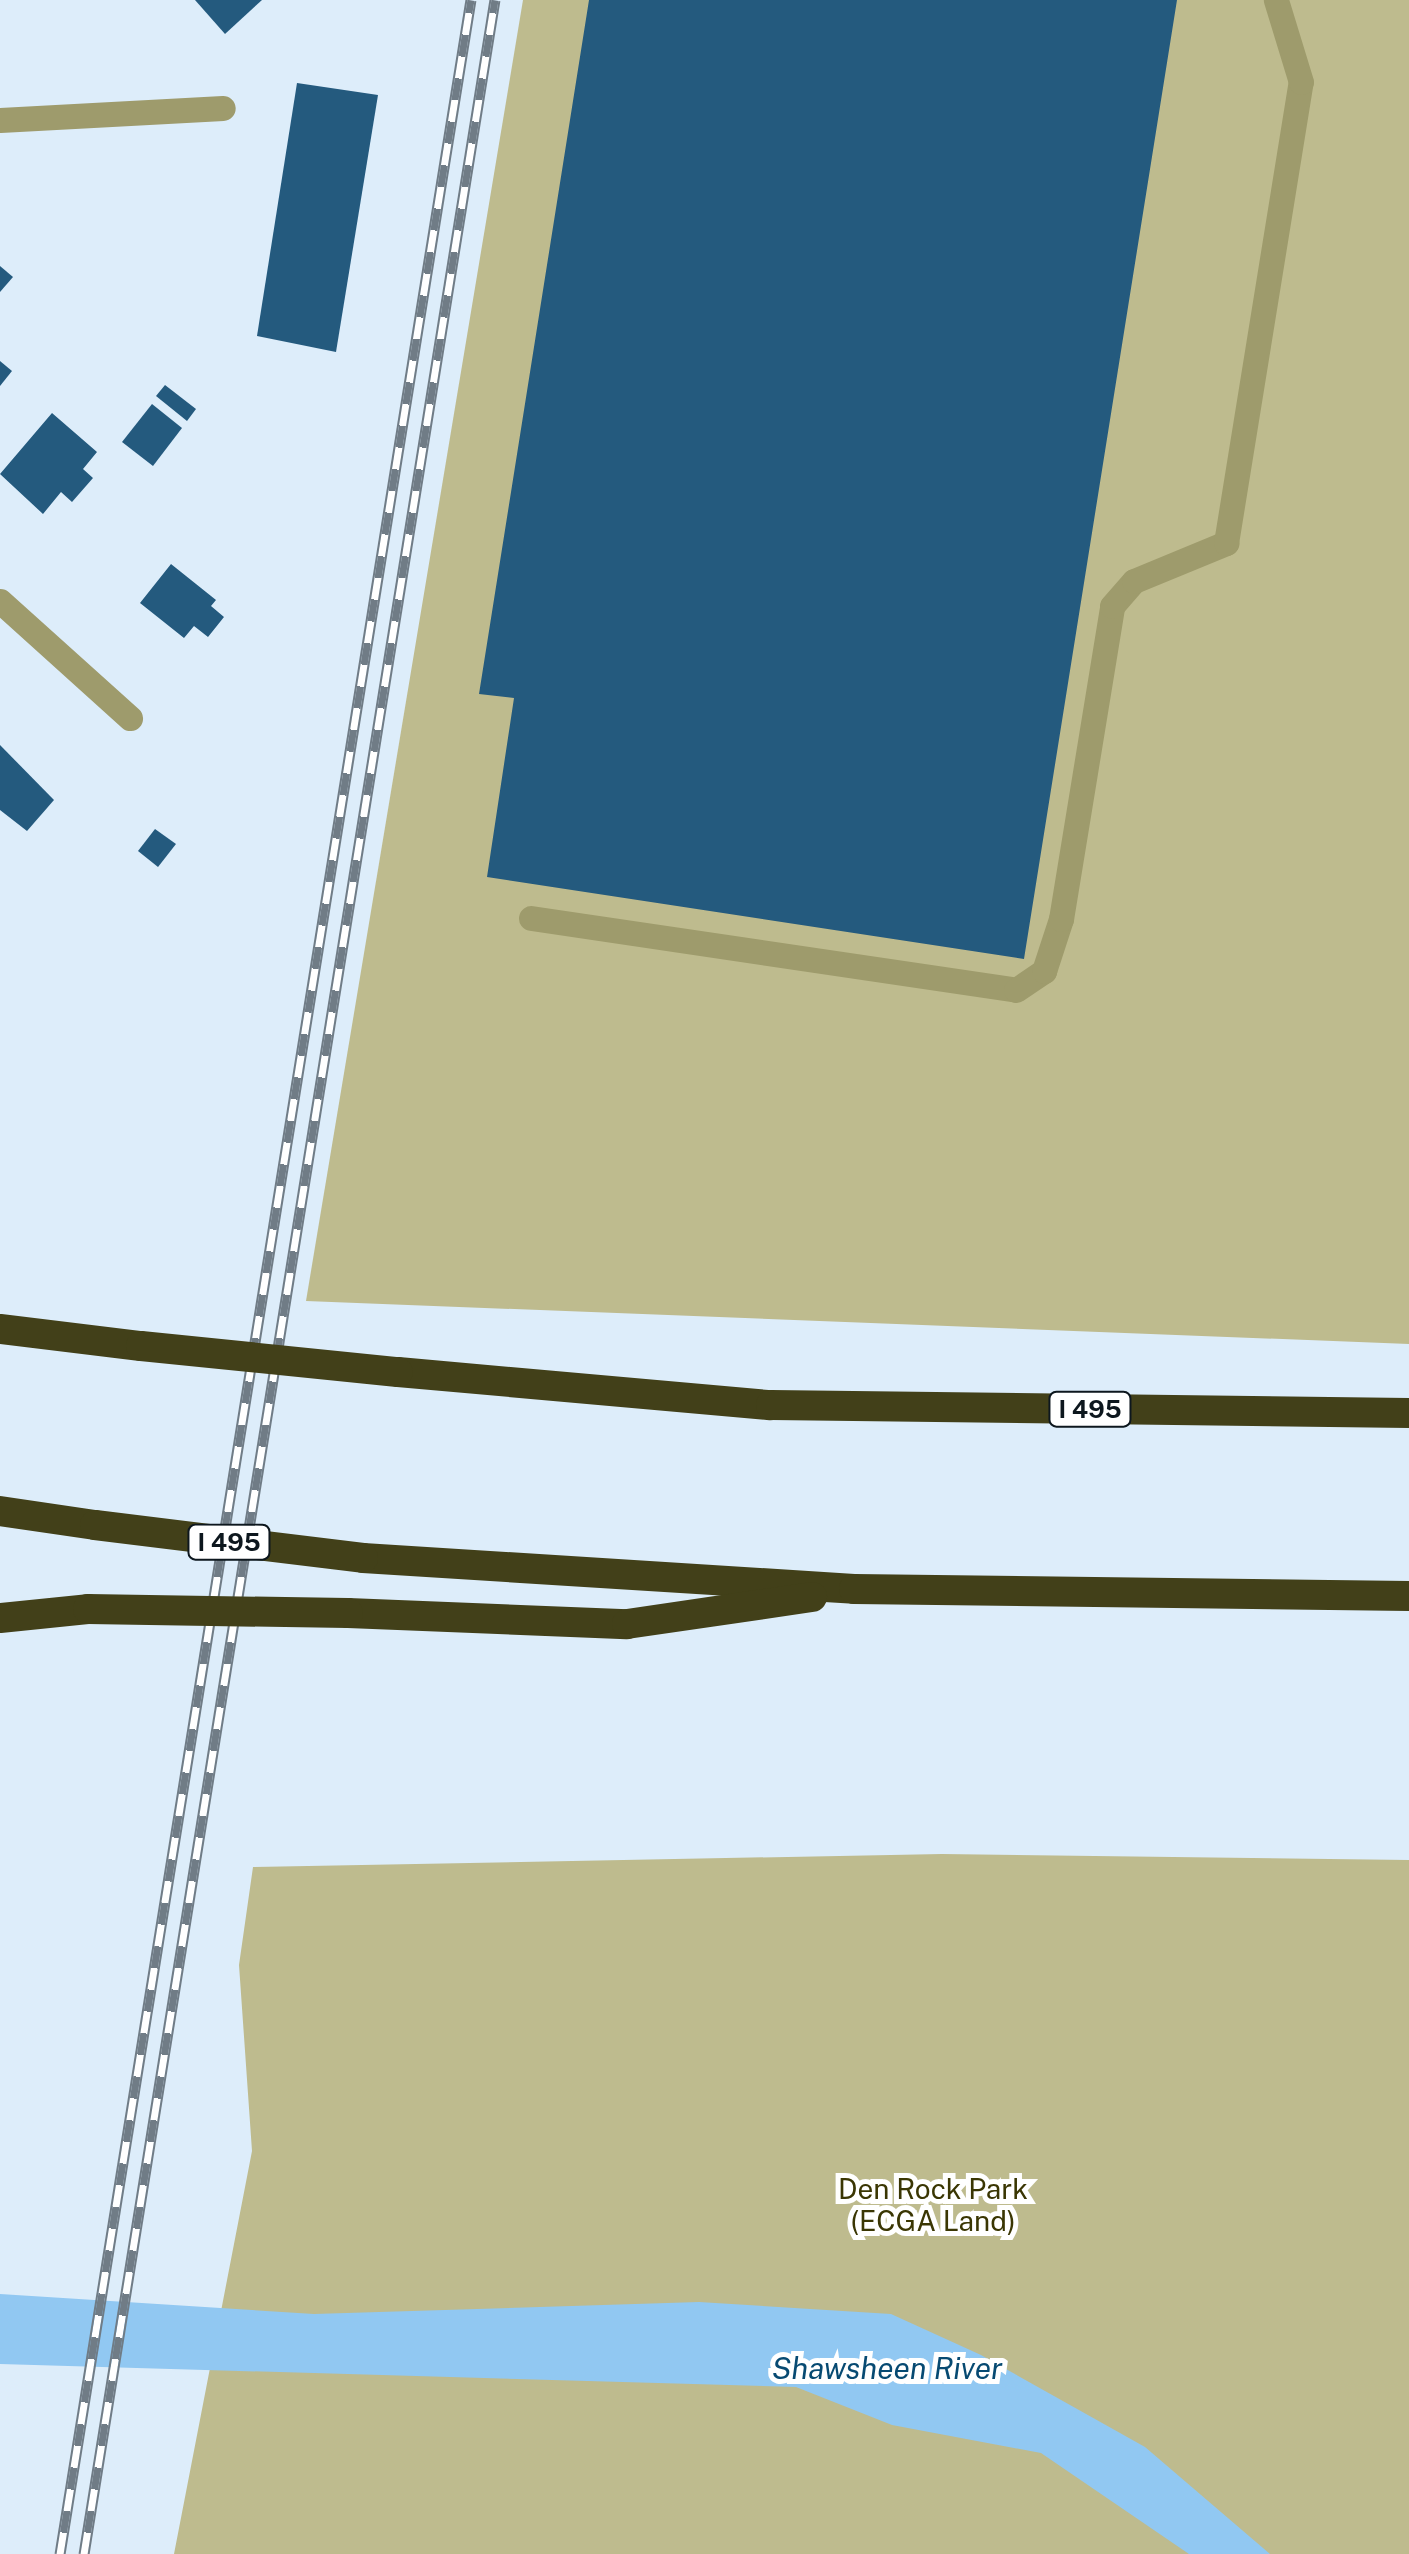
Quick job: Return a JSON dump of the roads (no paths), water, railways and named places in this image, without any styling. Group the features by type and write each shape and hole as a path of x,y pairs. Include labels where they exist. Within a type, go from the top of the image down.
{"highway":[{"name":"I 495","path":"0,1329 398,1372 771,1405 1409,1413"},
{"name":"I 495","path":"0,1511 363,1558 854,1588 1409,1596"},
{"path":"0,1618 88,1609 348,1613 628,1624 725,1614 854,1588"}],"street":[{"path":"532,918 1016,990 1044,971 1060,918 1112,606 1134,580 1226,543 1300,82 1276,0"},
{"path":"0,120 223,108"},
{"path":"0,601 130,718"}],"water":[{"name":"Shawsheen River","path":"0,2294 314,2314 699,2302 891,2314 981,2355 1145,2447 1270,2554 1189,2554 1041,2453 892,2425 796,2387 0,2364"}],"railway":[{"path":"60,2554 471,0"},
{"path":"84,2554 495,0"}],"park label":[{"name":"Den Rock Park (ECGA Land)","path":"933,2205"}]}
